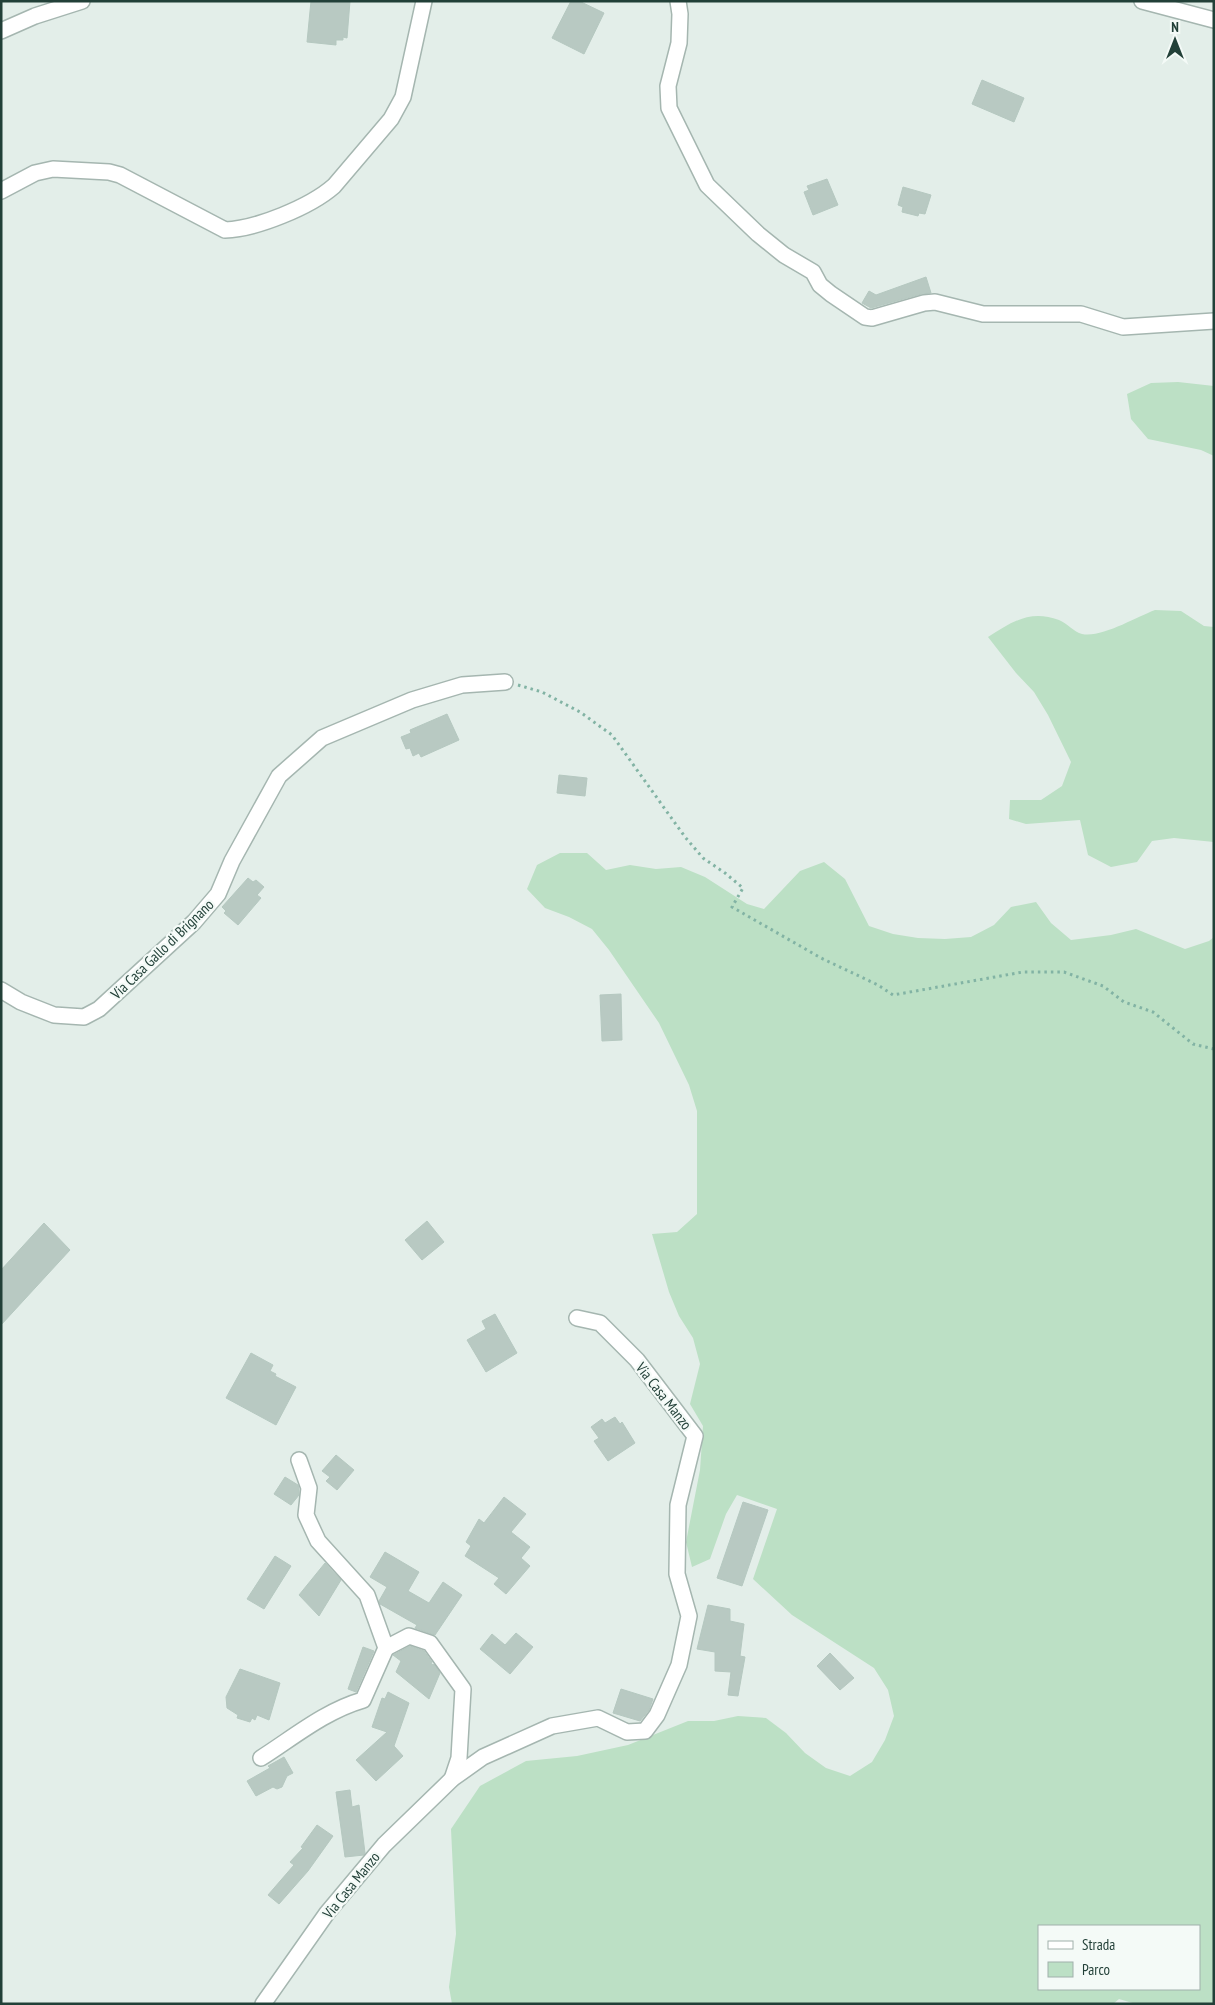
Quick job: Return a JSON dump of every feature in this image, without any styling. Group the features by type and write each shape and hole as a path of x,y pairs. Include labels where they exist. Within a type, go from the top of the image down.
{"street":[{"path":"1,30 34,9 82,1"},
{"path":"1,191 53,168 108,172 120,175 225,230 260,225 323,196 334,186 391,119 403,97 424,1"},
{"path":"678,1 680,14 678,43 668,86 670,108 707,185 758,234 784,255 813,272 820,285 865,317 872,318 924,303 935,302 983,314 1080,314 1123,327 1214,321"},
{"path":"1142,1 1214,20"},
{"name":"Via Casa Gallo di Brignano","path":"1,990 21,1002 54,1015 84,1017 99,1008 194,922 218,894 232,861 279,776 322,738 420,698 462,685 506,682"},
{"name":"Via Casa Manzo","path":"264,2004 333,1905 384,1845 452,1779 483,1757 552,1726 598,1718 627,1732 645,1731 656,1715 679,1665 689,1616 676,1574 678,1505 695,1436 637,1360 600,1322 578,1318"},
{"path":"299,1460 309,1488 306,1515 318,1541 367,1595 386,1648"},
{"path":"261,1758 317,1721 345,1706 363,1700 386,1648 409,1636 430,1643 463,1689 458,1758 452,1779"}],"path":[{"path":"506,682 542,692 580,712 612,735 685,838 703,858 726,872 743,888 732,906 821,958 871,981 893,995 1023,972 1064,972 1103,986 1124,1002 1152,1012 1193,1044 1214,1049"}],"green space":[{"path":"1178,382 1214,386 1214,456 1201,450 1148,439 1131,419 1127,394 1151,383"},
{"path":"1155,610 1181,611 1204,626 1214,627 1214,842 1174,838 1152,841 1137,862 1111,867 1088,855 1080,820 1026,824 1009,819 1010,800 1041,800 1062,786 1071,762 1048,715 1034,692 1016,673 988,637 1013,622 1039,616 1059,620 1082,634 1099,633"},
{"path":"560,853 587,853 606,870 630,865 656,869 681,867 705,877 747,904 764,909 800,871 824,862 845,879 869,926 893,934 918,938 945,939 971,937 994,925 1011,907 1036,902 1051,923 1071,940 1111,935 1136,929 1185,949 1209,941 1214,937 1214,2004 1136,2004 1119,1999 1113,2004 452,2004 449,1987 456,1934 451,1829 480,1786 526,1761 577,1756 628,1745 688,1721 714,1721 738,1716 766,1718 786,1733 805,1753 826,1768 850,1776 872,1762 885,1740 894,1716 888,1690 874,1668 792,1615 753,1579 777,1509 737,1495 726,1514 710,1559 692,1567 686,1542 700,1470 703,1426 690,1404 700,1364 693,1338 679,1316 669,1292 652,1234 677,1232 697,1214 697,1111 689,1085 659,1023 609,950 592,929 569,917 545,908 527,889 537,865"}],"building":[{"path":"311,1 350,1 347,38 343,37 343,40 336,40 336,45 307,42"},
{"path":"571,1 579,1 604,13 584,54 552,38"},
{"path":"982,80 1024,98 1014,122 972,104"},
{"path":"827,179 838,205 813,215 804,192 809,190 807,186"},
{"path":"903,187 931,195 925,214 919,213 918,216 902,212 903,207 898,205"},
{"path":"926,277 931,293 871,308 862,303 869,291 876,295"},
{"path":"447,714 459,740 421,757 419,753 413,756 410,748 406,749 401,737 411,733 410,730"},
{"path":"559,775 587,778 585,796 557,793"},
{"path":"248,878 253,882 256,880 264,887 257,895 261,898 238,925 224,913 226,911 222,907"},
{"path":"621,994 622,1040 602,1041 600,995"},
{"path":"427,1221 444,1242 422,1260 405,1240"},
{"path":"44,1223 70,1250 1,1325 1,1270"},
{"path":"495,1314 517,1353 486,1372 467,1340 486,1329 482,1321"},
{"path":"251,1353 273,1365 270,1371 276,1374 275,1376 296,1387 276,1425 226,1398"},
{"path":"615,1417 620,1424 622,1422 635,1443 608,1461 594,1441 599,1438 591,1427 602,1419 605,1423"},
{"path":"336,1455 354,1470 337,1490 326,1481 330,1477 322,1471"},
{"path":"285,1477 298,1485 299,1489 299,1495 291,1505 274,1494"},
{"path":"504,1497 526,1514 511,1532 530,1547 521,1558 530,1566 506,1594 494,1584 499,1578 465,1556 471,1546 466,1542 479,1519 484,1523"},
{"path":"743,1502 768,1510 742,1586 717,1578"},
{"path":"385,1552 419,1572 408,1591 429,1603 443,1582 462,1595 435,1635 415,1628 417,1625 380,1604 379,1601 387,1587 370,1577"},
{"path":"275,1556 291,1566 264,1609 247,1599"},
{"path":"325,1563 341,1580 319,1616 299,1595"},
{"path":"708,1605 730,1609 730,1621 744,1624 740,1656 745,1657 738,1696 728,1695 731,1672 715,1671 715,1652 697,1649"},
{"path":"516,1633 533,1647 510,1674 480,1649 492,1634 505,1645"},
{"path":"410,1646 424,1651 432,1662 431,1664 435,1665 440,1673 429,1699 396,1672 401,1661 393,1655"},
{"path":"363,1647 374,1651 356,1692 348,1689"},
{"path":"830,1653 854,1678 840,1690 817,1666"},
{"path":"240,1669 280,1683 269,1720 257,1715 255,1720 252,1718 250,1722 237,1718 238,1715 227,1708 226,1697"},
{"path":"621,1689 653,1699 649,1710 640,1721 613,1713"},
{"path":"388,1692 409,1703 394,1746 403,1756 376,1781 356,1760 387,1732 372,1727 382,1698 385,1699"},
{"path":"284,1757 293,1773 287,1776 282,1787 277,1789 273,1787 256,1796 247,1781 270,1768 268,1766"},
{"path":"350,1790 352,1807 359,1805 365,1853 364,1855 345,1857 336,1792"},
{"path":"317,1825 333,1836 308,1871 279,1904 268,1895 294,1865 290,1862 303,1848 301,1847"}]}
